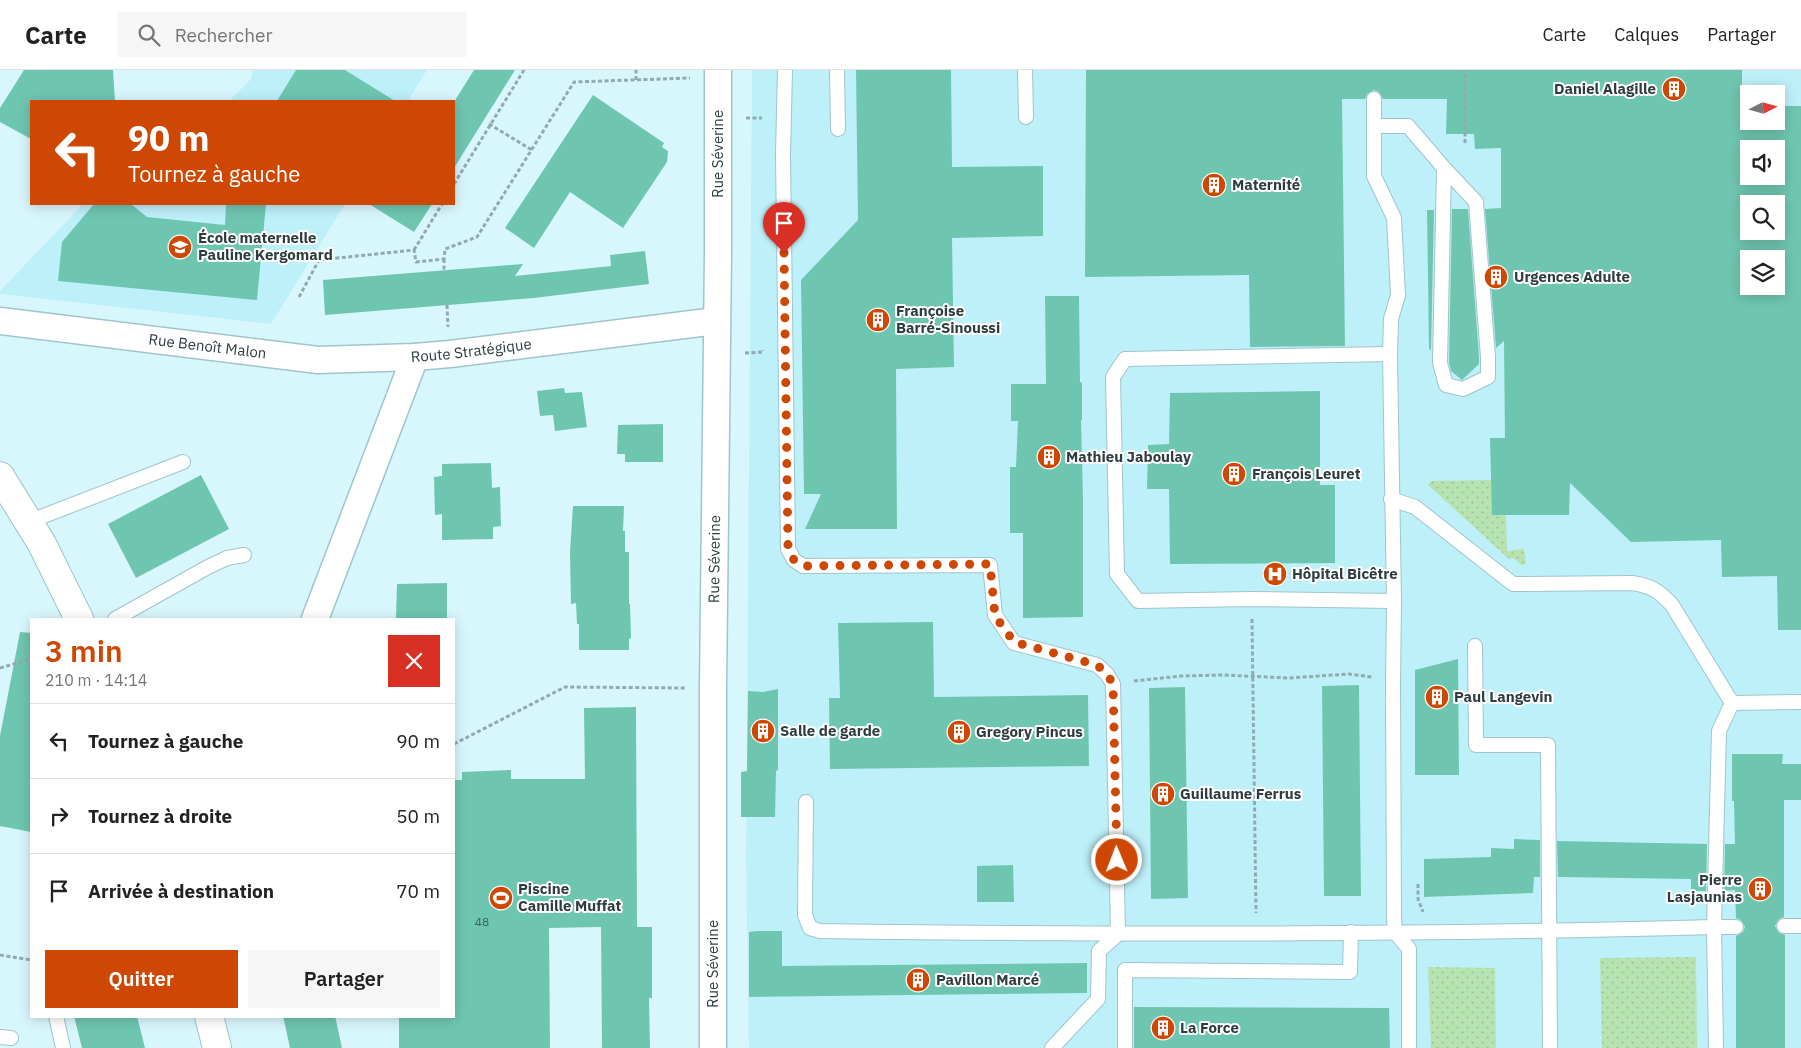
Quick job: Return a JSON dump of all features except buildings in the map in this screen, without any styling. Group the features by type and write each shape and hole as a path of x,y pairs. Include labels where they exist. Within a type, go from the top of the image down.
{"main road":[{"path":"0,476 42,544 79,618"},
{"path":"210,1018 217,1048"}],"street":[{"name":"Rue Séverine","path":"713,1048 713,688 718,70"},
{"name":"Rue Benoît Malon","path":"0,321 318,360 415,357"},
{"name":"Route Stratégique","path":"315,618 415,357 716,321"}],"lane":[{"path":"785,70 783,154 788,549 794,560 803,566 990,564 995,616 1014,642 1097,665 1107,674 1113,684 1118,934 1100,952 1098,999 1052,1048"},
{"path":"837,70 838,130"},
{"path":"1025,70 1026,117"},
{"path":"1374,99 1374,176 1394,218 1398,295 1391,318 1390,354 1394,601 1395,932 1409,948 1409,1048"},
{"path":"1374,126 1408,126 1476,202 1488,376 1463,389 1446,385 1440,363 1444,168"},
{"path":"1390,354 1125,359 1113,377 1117,574 1138,601 1252,599 1394,601"},
{"path":"28,522 183,462"},
{"path":"1391,499 1415,507 1513,584 1632,583 1647,585 1660,592 1672,605 1732,703"},
{"path":"118,618 208,567 227,558 244,555"},
{"path":"1474,646 1476,744 1548,744 1550,1048"},
{"path":"1732,703 1801,702"},
{"path":"1716,1048 1714,927 1719,731 1732,703"},
{"path":"806,802 805,915 810,928 820,931 1118,934 1548,931 1736,926"},
{"path":"1784,926 1801,926"},
{"path":"1125,1048 1125,970 1350,972 1351,932"},
{"path":"56,1018 63,1048"}],"path":[{"path":"455,182 489,124 524,70"},
{"path":"636,70 636,80"},
{"path":"1465,70 1465,144"},
{"path":"444,270 445,249 477,237 574,82 686,78"},
{"path":"718,118 763,118 764,127"},
{"path":"489,124 532,150"},
{"path":"441,205 414,250 416,262 444,259"},
{"path":"298,297 320,260 414,250"},
{"path":"1252,599 1257,933"},
{"path":"0,668 30,659"},
{"path":"1113,684 1181,676 1223,675 1289,678 1349,674 1369,676 1375,680"},
{"path":"455,743 565,687 713,688"},
{"path":"0,955 30,960"}],"shaded area":[{"path":"253,70 427,70 409,100 230,100 251,79"},
{"name":"Hôpital Bicêtre","path":"752,70 1801,70 1801,1048 749,1048 746,861"},
{"name":"École maternelle Pauline Kergomard","path":"82,205 344,205 271,324 0,294 0,291"}],"green space":[{"path":"1492,480 1492,515 1506,515 1507,551 1524,549 1526,564 1521,565 1513,558 1509,559 1428,485 1431,481"},
{"path":"1696,957 1697,1048 1602,1048 1600,958"},
{"path":"1428,967 1495,968 1496,1048 1431,1048"}],"place":[{"name":"Daniel Alagille","path":"1674,89"},
{"name":"Maternité","path":"1214,185"},
{"name":"École maternelle Pauline Kergomard","path":"180,247"},
{"name":"Urgences Adulte","path":"1496,277"},
{"name":"Françoise Barré-Sinoussi","path":"878,320"},
{"name":"Mathieu Jaboulay","path":"1049,457"},
{"name":"François Leuret","path":"1234,474"},
{"name":"Hôpital Bicêtre","path":"1275,574"},
{"name":"Paul Langevin","path":"1437,697"},
{"name":"Salle de garde","path":"763,731"},
{"name":"Gregory Pincus","path":"959,732"},
{"name":"Guillaume Ferrus","path":"1163,794"},
{"name":"Pierre Lasjaunias","path":"1760,889"},
{"name":"Piscine Camille Muffat","path":"501,898"},
{"name":"Pavillon Marcé","path":"918,980"},
{"name":"La Force","path":"1163,1028"}],"route":[{"path":"784,253 788,549 794,560 803,566 990,564 995,616 1014,642 1097,665 1107,674 1113,684 1117,860"}]}
